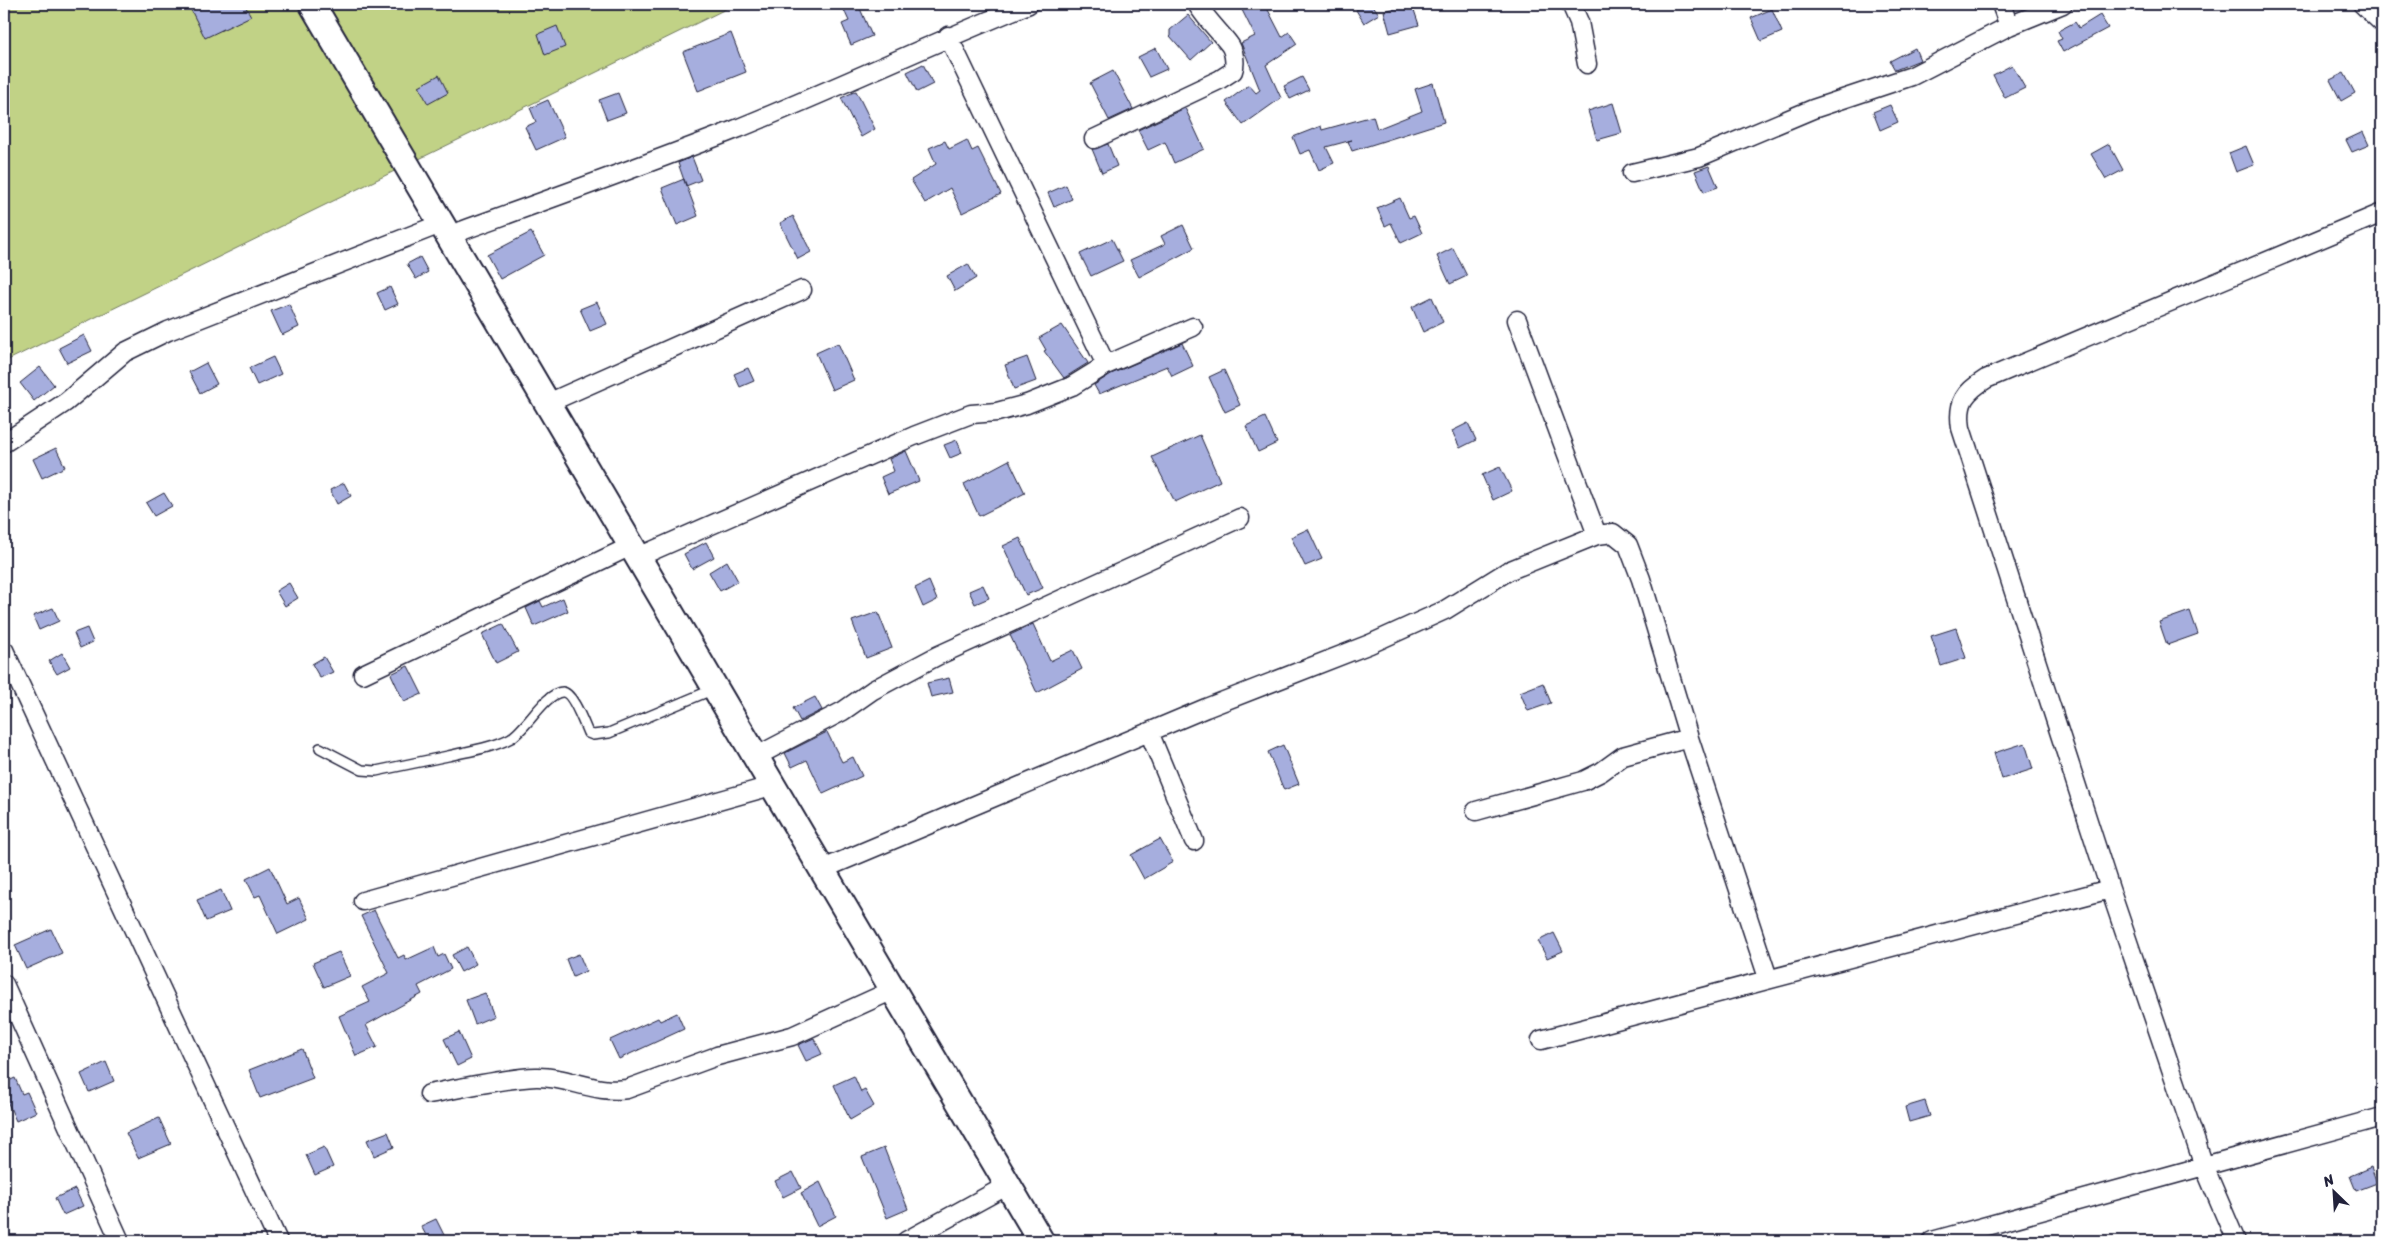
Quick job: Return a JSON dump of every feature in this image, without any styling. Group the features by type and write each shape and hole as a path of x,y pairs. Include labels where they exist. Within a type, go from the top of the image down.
{"street":[{"path":"312,4 446,229 771,786 823,869 1041,1241"},
{"path":"4,443 66,402 125,352 168,331 446,229 734,130 863,76 948,36 1029,4"},
{"path":"1094,139 1219,80 1233,71 1234,64 1230,45 1217,33 1197,4"},
{"path":"1571,4 1579,22 1587,64"},
{"path":"2001,4 2009,26"},
{"path":"1632,173 1699,157 1813,109 1912,76 2009,26 2063,4"},
{"path":"2362,4 2382,23"},
{"path":"948,36 1106,365"},
{"path":"2236,1241 2204,1166 2110,889 1961,428 1959,416 1962,399 1986,378 2382,214"},
{"path":"548,403 802,290"},
{"path":"1516,320 1597,535"},
{"path":"363,674 634,552 971,414 997,412 1027,404 1072,386 1106,365 1193,327"},
{"path":"755,757 843,711 873,690 937,656 1240,518"},
{"path":"823,869 1149,732 1370,644 1444,610 1508,571 1597,535 1613,533 1628,545 1642,579 1689,738 1768,978"},
{"path":"4,650 278,1241"},
{"path":"1149,732 1194,841"},
{"path":"1476,811 1583,781 1601,772 1623,756 1689,738"},
{"path":"363,901 436,882 660,816 771,786"},
{"path":"1541,1040 1768,978 2110,889"},
{"path":"4,984 120,1241"},
{"path":"429,1094 537,1077 575,1082 594,1089 615,1090 627,1088 716,1056 792,1036 893,990"},
{"path":"1932,1241 2382,1117"},
{"path":"906,1241 1008,1185"}],"lane":[{"path":"320,748 362,770 376,771 487,747 508,739 517,734 549,699 562,692 573,700 588,733 593,735 609,733 714,689"}],"green space":[{"path":"4,4 736,4 4,362"}],"building":[{"path":"188,4 244,4 251,16 205,38"},
{"path":"858,4 872,36 851,45 842,24 849,21 843,8"},
{"path":"1239,4 1265,4 1282,37 1289,32 1297,44 1266,65 1281,98 1243,125 1226,102 1249,85 1256,93 1260,90 1241,43 1255,36"},
{"path":"1367,4 1372,4 1379,14 1364,23 1356,10"},
{"path":"1412,4 1419,25 1390,33 1384,11"},
{"path":"1772,9 1782,32 1761,41 1751,18"},
{"path":"1188,15 1211,42 1191,60 1170,36 1170,30"},
{"path":"2100,15 2108,28 2063,52 2057,41 2062,39 2058,31 2075,22 2079,28"},
{"path":"557,26 565,47 545,55 538,34"},
{"path":"731,33 746,72 698,91 683,52"},
{"path":"1156,48 1167,69 1149,77 1138,57"},
{"path":"1915,48 1920,60 1895,70 1890,61"},
{"path":"923,64 933,84 917,92 907,72"},
{"path":"2012,65 2025,88 2005,98 1993,75"},
{"path":"1113,71 1133,109 1109,120 1090,83"},
{"path":"2344,73 2355,93 2341,101 2330,80"},
{"path":"439,75 448,93 428,104 419,86"},
{"path":"1302,77 1309,90 1290,99 1284,86"},
{"path":"1433,83 1444,122 1352,151 1348,141 1326,147 1334,163 1319,170 1310,150 1300,154 1293,137 1321,126 1322,130 1373,116 1377,129 1422,111 1415,89"},
{"path":"856,91 875,129 861,137 841,98"},
{"path":"618,93 626,113 607,120 599,100"},
{"path":"548,100 565,137 536,150 525,127 536,122 530,108"},
{"path":"1613,103 1622,133 1597,140 1588,111"},
{"path":"1890,105 1898,122 1880,130 1873,112"},
{"path":"1185,108 1204,149 1174,163 1165,142 1148,150 1138,130"},
{"path":"2363,132 2369,145 2352,152 2346,140"},
{"path":"967,140 972,151 978,148 1001,194 962,213 950,188 925,203 911,180 936,164 929,148 945,141 949,149"},
{"path":"1108,144 1117,166 1102,173 1092,149"},
{"path":"2109,144 2123,170 2106,179 2091,154"},
{"path":"2246,146 2254,165 2236,172 2229,153"},
{"path":"692,157 701,180 686,186 678,163"},
{"path":"1709,166 1718,187 1704,192 1695,171"},
{"path":"684,179 698,216 677,225 662,188"},
{"path":"1066,185 1072,199 1054,207 1048,193"},
{"path":"1400,198 1409,218 1414,216 1422,233 1401,243 1391,223 1385,226 1377,208"},
{"path":"793,216 811,252 798,259 780,223"},
{"path":"1183,225 1194,248 1139,277 1130,260 1165,244 1161,236"},
{"path":"531,232 544,255 500,279 487,255"},
{"path":"1112,239 1123,261 1091,276 1080,254"},
{"path":"1453,248 1467,276 1450,284 1437,256"},
{"path":"420,257 428,272 416,279 407,264"},
{"path":"968,264 976,278 955,291 947,276"},
{"path":"390,287 398,304 385,310 377,293"},
{"path":"1432,297 1443,322 1423,332 1412,307"},
{"path":"597,302 607,324 590,331 580,309"},
{"path":"289,304 299,327 282,335 271,311"},
{"path":"1062,325 1088,363 1064,378 1044,351 1046,350 1039,338"},
{"path":"84,335 92,351 67,363 59,348"},
{"path":"838,343 854,380 832,390 816,353"},
{"path":"1182,343 1193,366 1172,376 1167,366 1099,394 1094,385 1111,374"},
{"path":"273,357 281,374 257,385 249,368"},
{"path":"1027,357 1036,381 1014,389 1005,365"},
{"path":"206,363 217,384 200,393 189,372"},
{"path":"40,367 54,385 34,401 20,383"},
{"path":"748,368 754,381 740,387 734,374"},
{"path":"1224,370 1240,405 1225,412 1209,377"},
{"path":"1265,417 1277,443 1258,452 1246,426"},
{"path":"1468,423 1476,440 1460,448 1452,431"},
{"path":"1200,435 1220,481 1175,502 1152,457"},
{"path":"957,440 962,453 950,458 944,445"},
{"path":"56,448 65,467 42,478 33,459"},
{"path":"906,451 919,481 888,494 881,477 894,471 889,459"},
{"path":"1009,460 1025,493 979,516 964,484"},
{"path":"1500,467 1512,491 1493,500 1482,475"},
{"path":"344,483 351,496 337,504 330,490"},
{"path":"164,493 172,506 154,516 146,503"},
{"path":"1308,529 1322,559 1305,566 1291,537"},
{"path":"1020,538 1043,588 1026,595 1003,546"},
{"path":"706,542 714,557 692,569 684,554"},
{"path":"727,561 738,581 720,591 709,572"},
{"path":"929,581 937,600 923,607 915,588"},
{"path":"289,583 298,598 285,606 276,591"},
{"path":"983,585 989,598 975,604 969,591"},
{"path":"563,598 568,611 534,626 526,608 540,601 543,607"},
{"path":"53,608 59,621 39,630 33,616"},
{"path":"2190,611 2198,634 2167,645 2159,622"},
{"path":"878,612 892,648 866,658 852,621"},
{"path":"503,624 518,652 496,663 482,634"},
{"path":"1033,624 1050,661 1073,650 1082,669 1037,693 1010,635"},
{"path":"87,628 93,642 80,648 74,633"},
{"path":"1956,628 1966,658 1941,666 1931,636"},
{"path":"62,653 70,667 57,674 49,661"},
{"path":"324,657 333,672 320,678 312,664"},
{"path":"408,666 422,694 404,702 391,674"},
{"path":"949,678 953,692 931,697 927,683"},
{"path":"1543,683 1551,703 1528,711 1520,692"},
{"path":"815,697 822,710 800,721 793,708"},
{"path":"827,732 842,762 853,757 862,776 823,794 807,760 792,767 785,753"},
{"path":"2025,743 2033,769 2002,779 1994,753"},
{"path":"1283,745 1299,784 1284,790 1268,752"},
{"path":"1160,839 1173,862 1144,879 1131,855"},
{"path":"270,867 287,904 299,898 309,919 278,934 260,895 255,897 246,879"},
{"path":"221,890 230,911 206,921 197,900"},
{"path":"374,910 398,958 404,955 406,960 434,947 438,957 444,954 451,969 418,986 422,994 366,1025 377,1047 356,1056 339,1016 370,1002 362,987 389,973 361,916"},
{"path":"51,929 62,953 26,969 15,945"},
{"path":"1554,933 1563,951 1547,958 1538,941"},
{"path":"467,947 476,964 461,972 452,955"},
{"path":"339,952 350,976 324,987 313,963"},
{"path":"579,954 586,971 573,977 566,959"},
{"path":"485,993 494,1016 475,1024 466,1000"},
{"path":"677,1013 684,1029 619,1059 610,1040 658,1018 660,1021"},
{"path":"459,1032 471,1059 457,1066 444,1039"},
{"path":"814,1038 822,1054 806,1061 798,1045"},
{"path":"302,1049 313,1078 260,1098 249,1070"},
{"path":"106,1062 114,1081 89,1092 81,1074"},
{"path":"854,1076 861,1092 865,1090 874,1106 850,1120 834,1085"},
{"path":"15,1078 22,1094 27,1092 36,1112 16,1121 4,1094 4,1083"},
{"path":"1925,1101 1930,1116 1909,1122 1905,1107"},
{"path":"159,1118 171,1144 138,1158 126,1133"},
{"path":"388,1132 394,1147 374,1156 367,1140"},
{"path":"324,1147 333,1167 315,1175 306,1155"},
{"path":"884,1148 908,1209 887,1218 862,1157"},
{"path":"2371,1167 2377,1183 2356,1191 2350,1176"},
{"path":"793,1172 801,1188 783,1197 775,1181"},
{"path":"820,1182 836,1216 817,1226 801,1193"},
{"path":"75,1189 83,1206 63,1215 55,1198"},
{"path":"436,1219 447,1241 429,1241 421,1226"}]}
